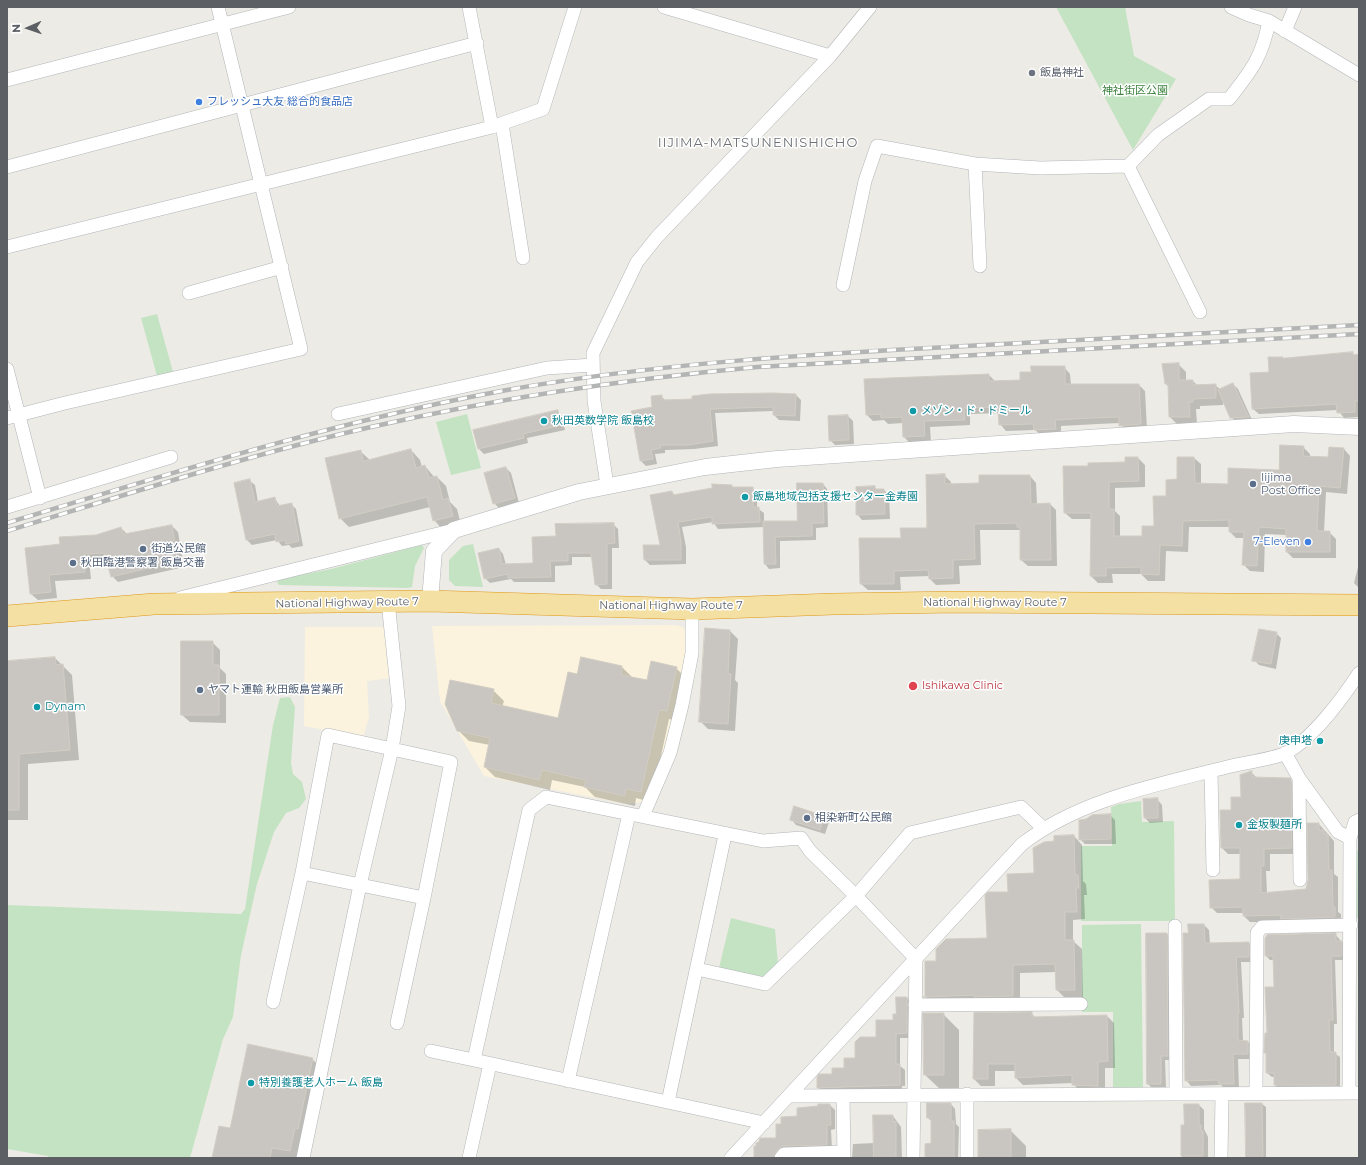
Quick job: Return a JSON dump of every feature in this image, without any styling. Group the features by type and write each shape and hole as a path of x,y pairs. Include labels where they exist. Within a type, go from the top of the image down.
{"highway":[{"name":"National Highway Route 7","path":"7,616 154,604 388,602 692,609 834,604 956,602 1359,605"}],"street":[{"path":"13,416 301,349 218,7"},
{"path":"7,80 289,7"},
{"path":"469,7 497,126 524,258"},
{"path":"7,247 497,126 543,109 575,7"},
{"path":"664,7 830,56"},
{"path":"607,486 594,401 594,353 638,262 657,237 830,56 870,7"},
{"path":"1232,7 1269,22 1359,75"},
{"path":"1285,31 1295,7"},
{"path":"843,285 865,181 877,146 975,164 1040,168 1128,166 1158,135 1209,99 1229,99 1254,67 1265,42 1269,22"},
{"path":"7,167 477,43"},
{"path":"975,164 980,266"},
{"path":"1128,166 1200,312"},
{"path":"189,293 282,267"},
{"path":"338,414 547,368 593,365"},
{"path":"7,369 13,416 40,498"},
{"path":"154,604 241,581 454,530 607,486 705,467 777,459 1294,424 1359,427"},
{"path":"7,507 171,457"},
{"path":"430,602 434,551 454,530"},
{"path":"303,1158 360,886 392,749 399,706 388,602"},
{"path":"643,816 670,753 682,705 692,653 692,609"},
{"path":"731,1158 1022,844 1043,828 1113,797 1285,753 1313,731 1338,702 1359,673"},
{"path":"273,1002 302,873 328,735 451,762 397,1024"},
{"path":"1285,753 1299,778 1338,832 1350,838"},
{"path":"1211,771 1213,870"},
{"path":"1299,778 1300,880"},
{"path":"474,1060 529,810 546,797 643,816 725,835 763,841 801,838 810,851 856,896 916,959 913,1158"},
{"path":"697,969 765,984 856,896 910,833 1021,807 1043,828"},
{"path":"568,1081 629,814"},
{"path":"790,1096 1354,1093 1350,838 1356,822 1359,820"},
{"path":"668,1102 725,835"},
{"path":"302,873 424,898"},
{"path":"1256,1094 1257,932 1262,927 1351,925"},
{"path":"1175,926 1176,1094"},
{"path":"915,1005 1081,1004"},
{"path":"431,1051 764,1123"},
{"path":"469,1158 490,1064"},
{"path":"967,1094 967,1158"},
{"path":"1221,1158 1222,1094"},
{"path":"781,1158 784,1154 844,1155 843,1096"}],"shaded area":[{"path":"676,625 683,627 686,631 686,650 677,705 659,766 642,802 627,804 484,776 440,701 432,626"},
{"path":"305,627 386,627 391,678 367,681 369,717 363,737 304,726"}],"green space":[{"name":"神社街区公園","path":"1056,7 1125,7 1134,56 1176,79 1133,150"},
{"path":"157,314 173,372 157,376 141,318"},
{"path":"467,414 481,468 451,475 436,422"},
{"path":"473,544 483,587 455,586 449,580 449,560 463,546"},
{"path":"422,545 424,548 415,566 412,587 279,585 277,582 280,579 331,569"},
{"path":"290,697 295,707 291,763 293,774 302,782 306,799 299,808 286,813 274,832 257,884 241,955 233,1017 223,1039 190,1158 49,1158 48,1156 7,1149 7,905 241,914 245,909 273,725 280,698"},
{"path":"1141,801 1142,822 1174,821 1175,921 1081,921 1081,846 1112,846 1111,807 1119,804"},
{"path":"1359,850 1359,918 1356,918 1355,851"},
{"path":"731,918 775,929 778,965 764,977 719,968"},
{"path":"1141,924 1143,1088 1113,1088 1113,1012 1082,1012 1082,925"}],"building":[{"path":"1353,352 1353,355 1359,354 1359,401 1355,401 1355,412 1337,413 1336,404 1252,409 1250,373 1269,372 1268,357 1283,358"},
{"path":"1179,363 1179,380 1193,380 1193,385 1216,384 1216,398 1193,399 1193,402 1189,402 1190,417 1169,417 1168,384 1165,384 1162,364"},
{"path":"1031,366 1065,366 1065,384 1139,384 1141,424 1119,426 1119,417 1055,420 1056,429 1034,430 1033,424 999,425 998,407 964,408 965,420 924,421 925,436 903,437 902,417 881,418 881,414 866,415 864,379 989,374 989,381 1020,380 1020,372 1031,372"},
{"path":"1233,383 1249,417 1230,418 1218,390"},
{"path":"709,394 796,394 795,416 773,415 773,407 710,409 713,441 688,445 660,445 661,448 651,450 653,459 640,461 631,411 652,407 651,396 662,395 662,400 692,399 692,396"},
{"path":"558,410 561,425 523,434 524,438 478,449 473,430"},
{"path":"848,415 849,440 829,441 828,416"},
{"path":"1280,445 1304,446 1303,456 1328,457 1329,447 1344,448 1340,488 1319,486 1317,531 1330,531 1330,552 1286,552 1286,529 1259,527 1257,566 1242,565 1244,532 1229,532 1229,520 1183,521 1182,546 1160,545 1159,575 1141,574 1141,567 1106,568 1106,576 1090,576 1091,513 1064,513 1063,466 1088,466 1088,463 1125,462 1125,457 1138,457 1139,481 1109,482 1109,509 1114,509 1114,536 1142,536 1142,526 1154,526 1153,496 1166,496 1166,480 1177,479 1177,457 1194,457 1195,483 1228,484 1228,468 1279,470"},
{"path":"411,449 416,468 425,465 429,478 437,476 443,500 448,498 453,516 433,521 427,497 339,519 325,458 361,450 363,461"},
{"path":"506,467 515,498 493,504 484,473"},
{"path":"945,474 945,484 979,483 979,475 1030,475 1031,504 1050,503 1051,560 1020,560 1020,527 1017,527 1017,523 974,524 975,559 953,560 953,578 929,579 928,570 894,571 894,584 860,584 859,538 901,538 900,528 927,528 926,475"},
{"path":"250,479 255,502 275,497 277,506 292,503 299,541 286,544 285,540 276,542 275,534 246,540 234,483"},
{"path":"797,483 823,483 824,523 812,523 812,536 775,537 776,564 764,564 763,521 797,521"},
{"path":"712,484 732,485 732,487 753,487 753,507 759,507 760,522 712,524 712,517 678,522 681,542 681,560 644,560 643,545 660,545 650,495 672,491 673,495 712,488"},
{"path":"875,486 875,489 884,489 885,514 856,515 856,487"},
{"path":"614,523 615,543 607,544 607,584 595,585 591,553 568,553 568,561 550,561 551,577 508,578 508,574 484,579 478,553 499,548 502,564 533,563 532,537 556,536 555,524"},
{"path":"172,525 178,561 111,577 104,553 84,554 85,572 49,575 51,592 30,594 25,548 60,544 59,537 96,535 121,527 123,534"},
{"path":"705,628 730,630 728,674 731,674 728,724 699,722"},
{"path":"1259,629 1277,632 1271,664 1252,661"},
{"name":"ヤマト運輸 秋田飯島営業所","path":"181,641 213,641 213,665 219,665 219,715 181,715"},
{"name":"Dynam","path":"55,657 56,665 63,664 70,750 19,754 19,810 7,810 7,661"},
{"path":"581,657 622,666 621,675 647,680 651,661 677,667 667,711 659,710 641,792 626,789 625,796 584,787 586,780 542,770 539,780 484,767 490,738 457,731 445,704 450,680 494,689 491,703 558,718 568,672 577,674"},
{"path":"1252,771 1252,777 1291,779 1292,848 1264,849 1264,866 1261,866 1261,893 1306,889 1308,880 1307,823 1319,823 1319,830 1324,830 1324,834 1328,834 1329,870 1332,870 1333,907 1335,907 1335,917 1280,919 1282,915 1243,916 1243,907 1210,908 1209,880 1240,879 1240,848 1221,848 1220,810 1231,810 1231,797 1241,797 1240,775"},
{"path":"1158,798 1158,818 1144,818 1143,799"},
{"name":"相染新町公民館","path":"794,806 824,816 820,830 790,820"},
{"path":"1111,814 1111,839 1079,840 1079,820 1086,819 1092,815"},
{"path":"1074,835 1075,875 1078,875 1079,888 1076,888 1077,912 1065,912 1065,940 1074,940 1075,990 1056,990 1055,964 1013,965 1013,996 974,997 974,995 925,997 925,961 936,961 936,949 946,939 987,938 985,895 988,892 1008,892 1007,874 1034,873 1033,848 1044,842 1054,841 1054,836"},
{"path":"1188,924 1204,924 1205,943 1249,942 1249,957 1236,957 1239,1013 1238,1040 1248,1041 1248,1054 1233,1054 1234,1084 1219,1084 1218,1080 1185,1081 1183,933 1188,933"},
{"path":"1146,933 1167,933 1168,1056 1161,1056 1161,1084 1147,1084"},
{"path":"1336,933 1336,941 1342,941 1342,956 1331,956 1333,1020 1329,1020 1330,1052 1336,1052 1336,1085 1274,1085 1274,1073 1266,1073 1266,1053 1264,1053 1265,1033 1267,1033 1265,987 1274,987 1273,956 1265,956 1265,938 1267,935"},
{"path":"896,997 907,997 907,1033 896,1034 896,1064 900,1064 900,1085 817,1088 817,1077 819,1074 832,1074 832,1068 844,1068 844,1058 855,1058 855,1042 860,1037 876,1037 876,1020 893,1020 893,1014 896,1014"},
{"path":"1032,1012 1032,1017 1107,1015 1108,1061 1098,1062 1098,1086 1072,1085 1072,1075 1015,1078 1015,1064 988,1064 988,1079 973,1079 974,1013"},
{"path":"923,1013 944,1013 944,1075 924,1075"},
{"name":"特別養護老人ホーム 飯島","path":"248,1044 313,1058 298,1129 295,1128 290,1151 272,1148 270,1158 212,1158 219,1126 230,1128"},
{"path":"927,1103 951,1103 951,1121 954,1121 954,1158 925,1158 925,1144 931,1143 931,1118 927,1118"},
{"path":"1245,1103 1262,1103 1263,1158 1246,1158"},
{"path":"818,1104 830,1104 831,1125 827,1125 827,1145 783,1146 778,1149 773,1158 754,1158 754,1146 756,1146 756,1143 759,1142 760,1138 776,1138 776,1124 781,1124 781,1117 797,1116 797,1108 818,1106"},
{"path":"1184,1104 1199,1104 1199,1125 1201,1125 1201,1131 1203,1131 1203,1156 1181,1156 1181,1125 1184,1125"},
{"path":"873,1115 893,1115 893,1122 896,1121 896,1158 874,1158"},
{"path":"1011,1129 1011,1158 978,1158 978,1130"}],"railway":[{"path":"7,523 193,467 317,433 443,403 507,390 564,381 678,366 793,356 1359,325"},
{"path":"7,531 188,476 325,438 467,407 515,398 611,384 660,377 757,367 1359,334"}],"place":[{"name":"飯島神社","path":"1032,73"},
{"name":"フレッシュ大友 総合的食品店","path":"199,102"},
{"name":"メゾン・ド・ドミール","path":"913,411"},
{"name":"秋田英数学院 飯島校","path":"544,421"},
{"name":"Iijima Post Office","path":"1253,484"},
{"name":"飯島地域包括支援センター金寿園","path":"745,497"},
{"name":"7-Eleven","path":"1308,542"},
{"name":"街道公民館","path":"143,549"},
{"name":"秋田臨港警察署 飯島交番","path":"73,563"},
{"name":"Ishikawa Clinic","path":"913,686"},
{"name":"ヤマト運輸 秋田飯島営業所","path":"200,690"},
{"name":"Dynam","path":"37,707"},
{"name":"庚申塔","path":"1320,741"},
{"name":"相染新町公民館","path":"807,818"},
{"name":"金坂製麺所","path":"1239,825"},
{"name":"特別養護老人ホーム 飯島","path":"251,1083"}],"district":[{"name":"IIJIMA-MATSUNENISHICHO","path":"758,143"}]}
